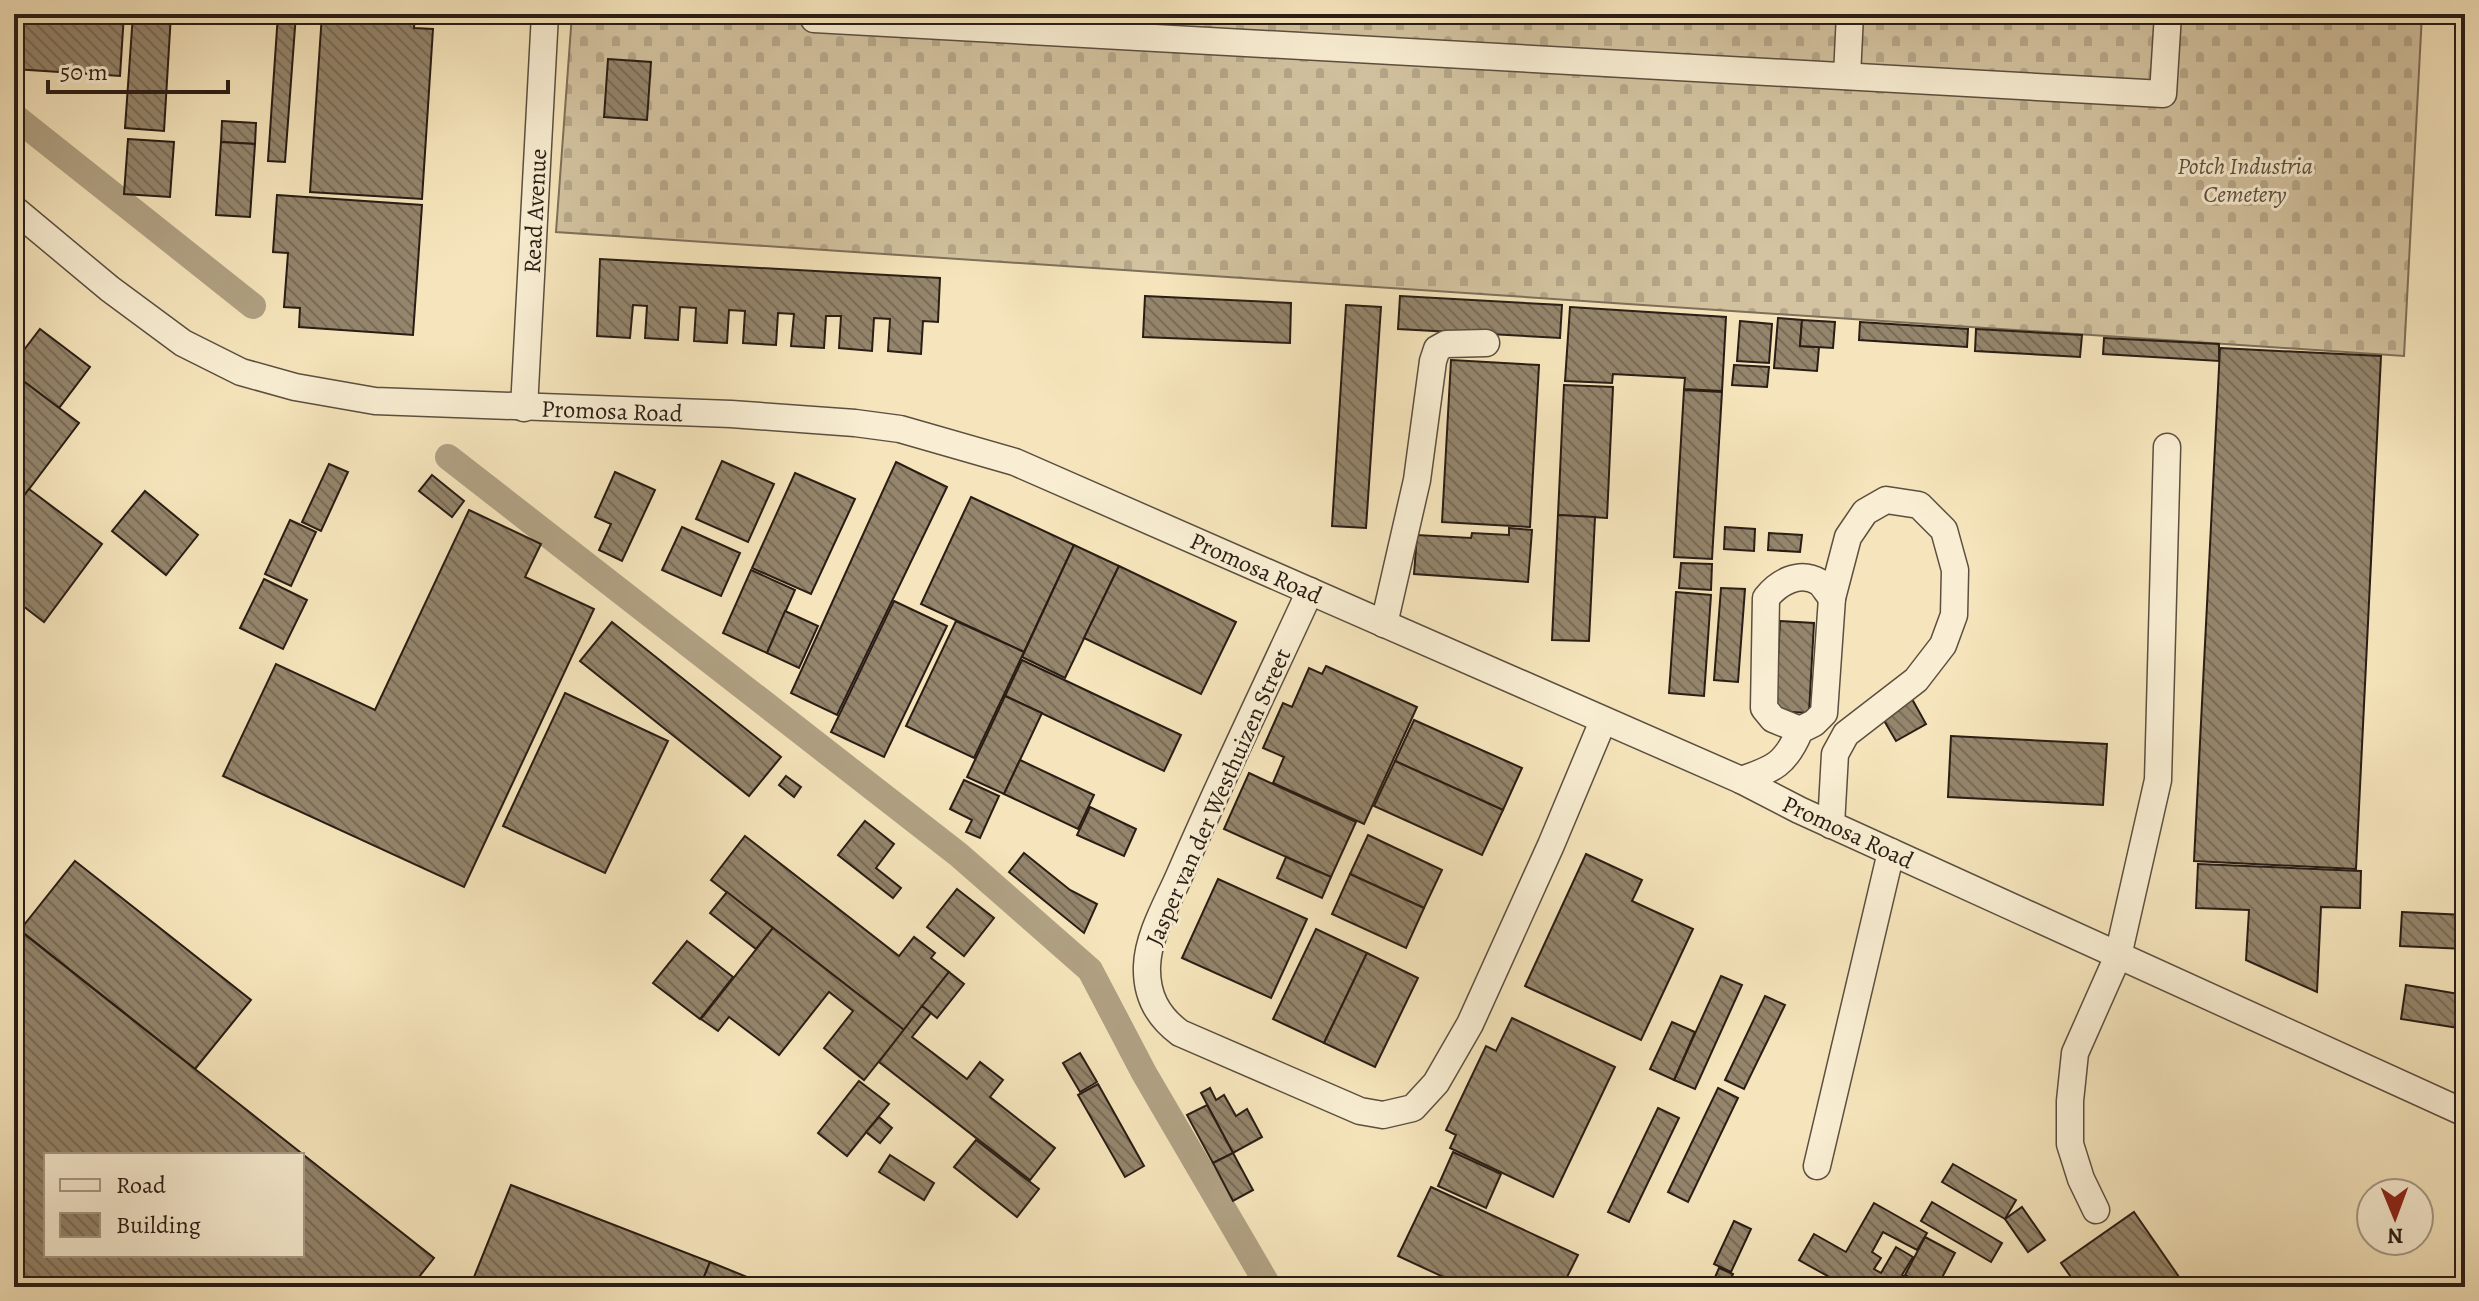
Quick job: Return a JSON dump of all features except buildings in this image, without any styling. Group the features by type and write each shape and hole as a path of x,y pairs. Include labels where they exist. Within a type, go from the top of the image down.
{"street":[{"name":"Read Avenue","path":"524,408 545,14"},
{"path":"814,14 814,19 1015,22 2163,94 2168,14"},
{"path":"1847,76 1850,14"},
{"name":"Promosa Road","path":"14,209 110,289 171,334 241,372 295,387 375,401 731,414 900,429 1015,462 1741,780 1831,825 2465,1113"},
{"path":"1384,624 1417,480 1437,349 1446,344 1486,343"},
{"path":"2096,1210 2081,1179 2070,1144 2070,1101 2075,1053 2118,956 2158,780 2167,447"},
{"path":"1741,780 1781,763 1792,749 1800,730 1824,713 1832,598 1848,537 1865,512 1886,500 1919,505 1944,530 1955,570 1954,615 1943,645 1916,680 1846,734 1835,754 1831,825"},
{"path":"1800,730 1773,719 1764,708 1766,598 1777,585 1796,577 1819,582 1832,598"},
{"name":"Jasper van der Westhuizen Street","path":"1310,591 1188,856 1157,929 1147,962 1149,994 1169,1025 1180,1033 1303,1088 1360,1111 1383,1115 1413,1108 1427,1095 1470,1024 1603,721"},
{"path":"1817,1166 1891,852"}],"green space":[{"name":"Potch Industria Cemetery","path":"572,14 2422,14 2404,356 556,232"}],"waterway":[{"path":"14,116 253,306"},
{"path":"448,457 959,855 1090,970 1144,1073 1269,1287"}]}
